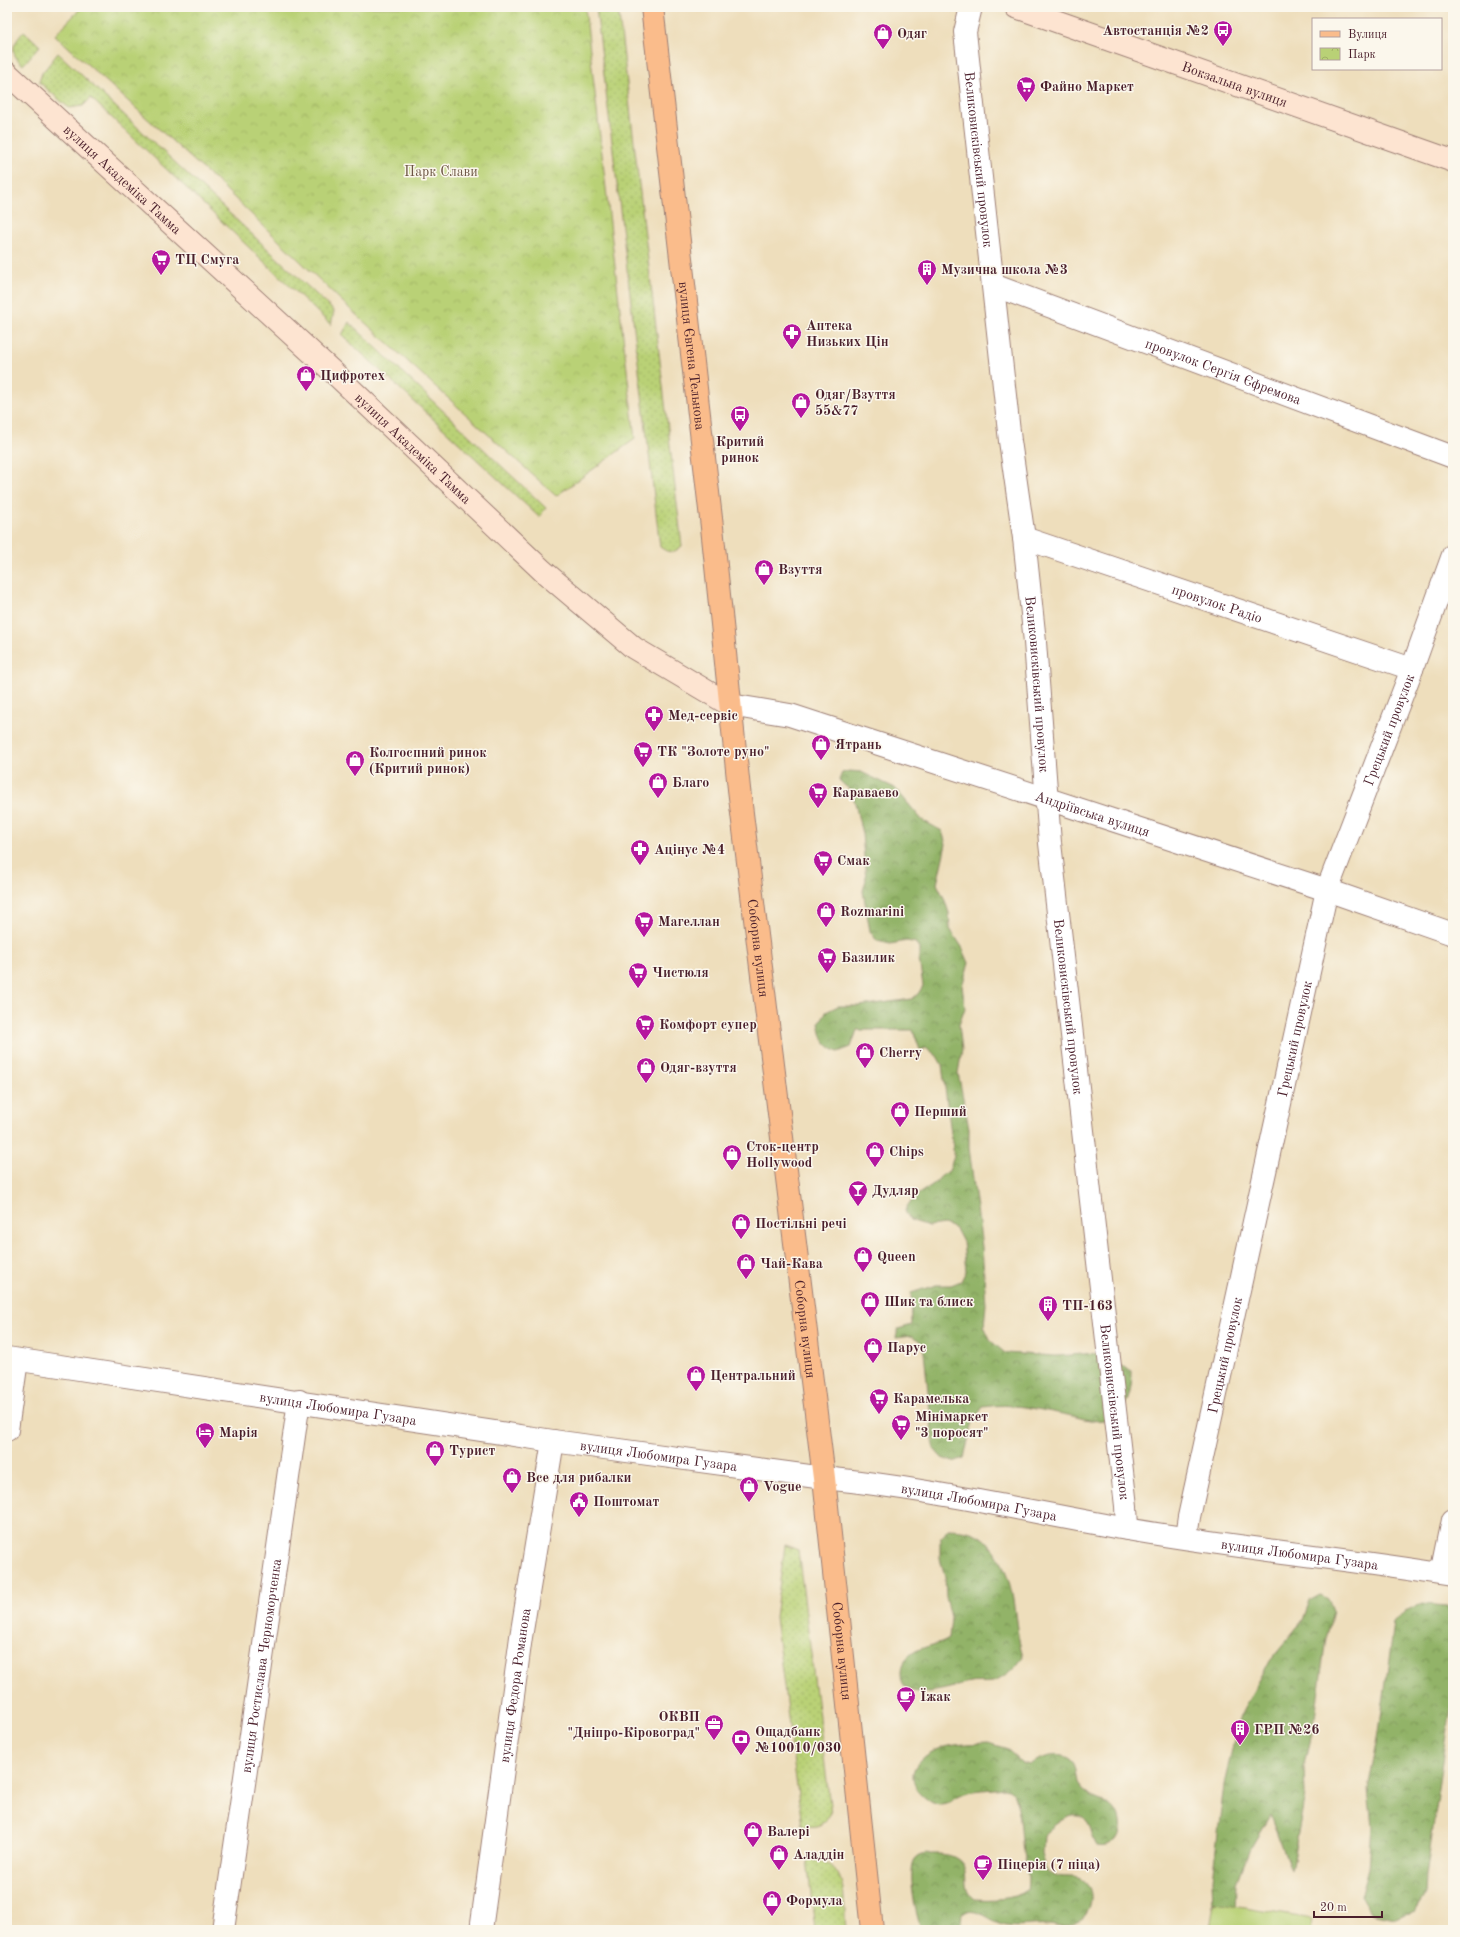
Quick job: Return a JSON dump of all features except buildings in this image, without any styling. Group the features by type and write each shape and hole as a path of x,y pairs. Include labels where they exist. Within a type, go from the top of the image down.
{"main road":[{"name":"вулиця Євгена Тельнова","path":"652,7 712,527 730,705"},
{"name":"Вокзальна вулиця","path":"1016,7 1453,161"},
{"name":"вулиця Академіка Тамма","path":"7,73 334,373 543,571 634,648 730,705"},
{"name":"Соборна вулиця","path":"730,705 824,1478 872,1930"}],"street":[{"name":"Великовисківський провулок","path":"971,7 965,32 1010,441 1024,538 1035,642 1050,843 1126,1506 1126,1529"},
{"name":"провулок Сергія Єфремова","path":"993,285 1453,457"},
{"name":"провулок Радіо","path":"1024,538 1412,669"},
{"name":"Грецький провулок","path":"1186,1537 1189,1517 1327,890 1412,669 1453,555"},
{"name":"Андріївська вулиця","path":"730,705 790,715 1327,890 1453,934"},
{"name":"вулиця Любомира Гузара","path":"12,1359 299,1401 554,1441 824,1478 873,1483 994,1503 1126,1529 1448,1575"},
{"path":"7,1430 12,1359"},
{"name":"вулиця Ростислава Черноморченка","path":"223,1930 299,1401"},
{"name":"вулиця Федора Романова","path":"481,1930 521,1637 554,1441"},
{"path":"1448,1575 1453,1520"}],"green space":[{"name":"Парк Слави","path":"82,7 585,7 635,439 556,496 350,309 223,187 55,35"},
{"path":"596,7 618,7 682,546 671,552 660,547"},
{"path":"24,31 40,46 23,65 15,56 14,48 17,40"},
{"path":"58,53 334,311 331,325 91,98 83,106 69,108 39,82 42,73"},
{"path":"349,322 546,508 539,517 342,335"},
{"path":"849,771 861,772 895,788 922,820 942,831 946,844 937,884 949,913 950,929 962,947 969,963 962,986 965,1008 959,1025 962,1050 958,1073 969,1128 969,1148 982,1247 986,1304 984,1326 991,1341 1005,1353 1056,1356 1097,1353 1132,1371 1130,1392 1125,1405 1116,1415 1105,1420 1089,1420 1015,1406 1005,1405 983,1407 973,1421 964,1458 953,1462 942,1458 934,1449 924,1352 920,1341 912,1336 896,1338 898,1329 912,1325 911,1293 936,1285 951,1285 961,1281 966,1271 963,1242 956,1229 944,1224 929,1226 910,1220 905,1210 910,1202 949,1171 954,1156 942,1065 937,1056 927,1048 920,1050 913,1030 857,1030 851,1047 838,1052 829,1047 824,1041 819,1023 826,1012 838,1006 859,1006 912,999 918,994 923,986 919,949 916,943 907,941 890,944 877,941 870,931 863,891 866,880 862,834 853,794 839,780 842,773"},
{"path":"949,1529 977,1534 992,1548 1004,1567 1012,1592 1023,1656 1013,1669 997,1681 974,1682 929,1692 918,1692 909,1689 903,1683 901,1673 902,1667 910,1655 920,1649 949,1638 951,1618 946,1598 945,1576 940,1559 940,1539"},
{"path":"785,1545 798,1550 831,1813 822,1824 816,1826 802,1826 775,1617"},
{"path":"1321,1594 1328,1598 1333,1612 1326,1639 1314,1725 1304,1768 1305,1795 1291,1870 1270,1815 1249,1851 1237,1883 1236,1916 1222,1919 1213,1907 1212,1880 1224,1785 1239,1718 1269,1661 1303,1620 1310,1600"},
{"path":"1422,1604 1448,1606 1453,1614 1453,1695 1426,1875 1425,1894 1414,1911 1394,1918 1371,1913 1361,1896 1369,1868 1372,1827 1368,1789 1379,1732 1394,1623 1405,1611"},
{"path":"988,1743 1008,1749 1022,1762 1030,1764 1053,1756 1063,1756 1068,1758 1074,1763 1078,1782 1082,1789 1090,1795 1110,1805 1117,1813 1120,1823 1119,1834 1114,1842 1108,1846 1097,1846 1088,1824 1081,1817 1075,1816 1063,1819 1043,1835 1042,1853 1047,1871 1060,1876 1079,1878 1087,1883 1089,1887 1091,1901 1089,1909 1082,1919 1073,1925 1063,1927 1052,1925 1012,1926 999,1923 972,1911 962,1914 960,1930 922,1930 917,1915 913,1894 912,1873 913,1864 918,1857 922,1855 942,1854 951,1856 961,1862 964,1866 968,1892 975,1899 1009,1898 1027,1890 1028,1876 1023,1853 1019,1816 1014,1795 1009,1789 1004,1788 967,1792 959,1795 947,1803 940,1804 925,1798 918,1790 913,1780 914,1771 917,1764 927,1755 940,1748 954,1745"},
{"path":"807,1859 821,1861 831,1866 842,1882 846,1930 815,1930"},
{"path":"1214,1903 1312,1919 1310,1930 1210,1930"}],"place":[{"name":"Автостанція №2","path":"1223,47"},
{"name":"Одяг","path":"883,50"},
{"name":"Файно Маркет","path":"1026,103"},
{"name":"ТЦ Смуга","path":"161,276"},
{"name":"Музична школа №3","path":"927,286"},
{"name":"Аптека Низьких Цін","path":"792,350"},
{"name":"Цифротех","path":"306,392"},
{"name":"Одяг/Взуття 55&77","path":"801,419"},
{"name":"Критий ринок","path":"740,432"},
{"name":"Взуття","path":"764,586"},
{"name":"Мед-сервіс","path":"654,732"},
{"name":"Ятрань","path":"821,761"},
{"name":"ТК \"Золоте руно\"","path":"643,768"},
{"name":"Колгоспний ринок (Критий ринок)","path":"355,777"},
{"name":"Благо","path":"658,799"},
{"name":"Караваево","path":"818,809"},
{"name":"Ацінус №4","path":"640,866"},
{"name":"Смак","path":"823,877"},
{"name":"Rozmarini","path":"826,928"},
{"name":"Магеллан","path":"644,938"},
{"name":"Базилик","path":"827,974"},
{"name":"Чистюля","path":"638,989"},
{"name":"Комфорт супер","path":"645,1041"},
{"name":"Cherry","path":"865,1069"},
{"name":"Одяг-взуття","path":"646,1084"},
{"name":"Перший","path":"900,1128"},
{"name":"Chips","path":"875,1168"},
{"name":"Сток-центр Hollywood","path":"732,1171"},
{"name":"Дудляр","path":"858,1207"},
{"name":"Постільні речі","path":"741,1240"},
{"name":"Queen","path":"863,1273"},
{"name":"Чай-Кава","path":"746,1280"},
{"name":"Шик та блиск","path":"870,1318"},
{"name":"ТП-163","path":"1048,1322"},
{"name":"Парус","path":"873,1364"},
{"name":"Центральний","path":"696,1392"},
{"name":"Карамелька","path":"879,1415"},
{"name":"Мінімаркет \"3 поросят\"","path":"901,1441"},
{"name":"Марія","path":"205,1449"},
{"name":"Турист","path":"435,1467"},
{"name":"Все для рибалки","path":"512,1494"},
{"name":"Vogue","path":"749,1503"},
{"name":"Поштомат","path":"579,1518"},
{"name":"Їжак","path":"906,1713"},
{"name":"ОКВП \"Дніпро-Кіровоград\"","path":"714,1741"},
{"name":"ГРП №26","path":"1240,1746"},
{"name":"Ощадбанк №10010/030","path":"741,1756"},
{"name":"Валері","path":"753,1848"},
{"name":"Аладдін","path":"779,1871"},
{"name":"Піцерія (7 піца)","path":"983,1881"},
{"name":"Формула","path":"772,1917"}]}
